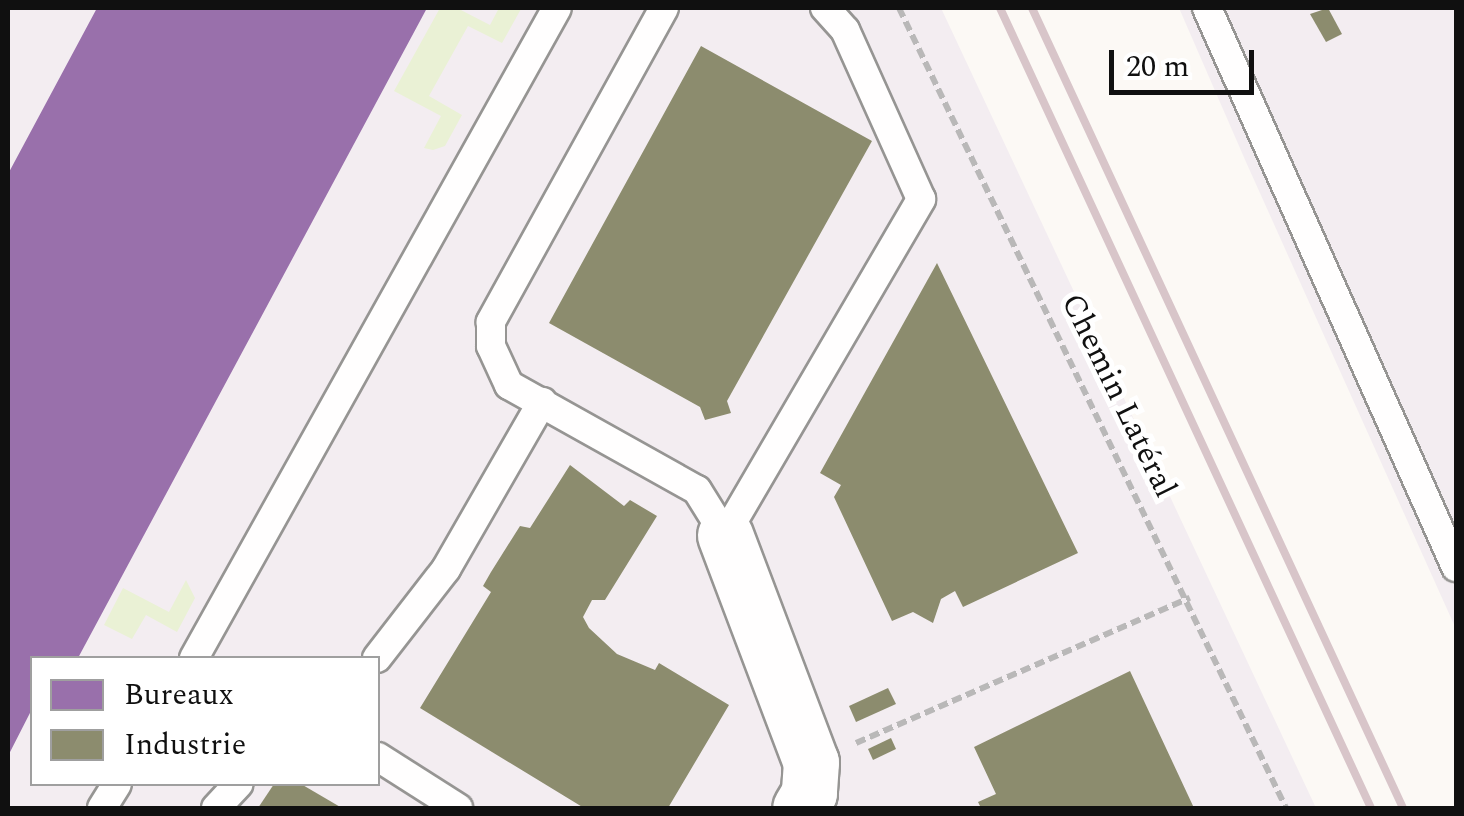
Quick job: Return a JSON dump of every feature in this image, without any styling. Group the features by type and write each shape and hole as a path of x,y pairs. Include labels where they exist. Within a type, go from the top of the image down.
{"street":[{"path":"725,535 806,785"}],"lane":[{"path":"195,656 557,8"},
{"path":"664,8 490,322 498,370 509,385 697,490 725,535 921,199 845,30 825,8"},
{"path":"1207,8 1456,567"},
{"path":"379,656 446,569 542,402"},
{"path":"380,758 458,808"},
{"path":"102,808 116,786"},
{"path":"216,808 236,786"}],"path":[{"name":"Chemin Latéral","path":"899,8 1190,598 1286,808"},
{"path":"806,785 1190,598"}],"shaded area":[{"path":"8,8 941,8 1316,808 8,808"},
{"path":"1179,8 1456,8 1456,629 1246,162"}],"green space":[{"path":"440,8 457,8 490,25 499,8 521,9 502,43 468,26 429,96 462,115 445,146 433,150 424,148 441,116 394,91"},
{"path":"186,580 195,598 177,632 146,615 132,639 104,625 123,588 169,612"}],"building: Bureaux":[{"path":"97,8 427,8 79,656 30,656 30,713 8,756 8,174"}],"building: Industrie":[{"path":"1328,8 1342,34 1326,42 1310,14"},
{"path":"701,46 872,141 727,401 731,413 705,420 700,407 549,323"},
{"path":"937,263 1078,553 963,607 955,591 941,599 933,623 913,612 892,621 834,497 841,485 820,473"},
{"path":"570,465 624,506 630,500 657,516 605,600 592,600 583,617 589,628 617,654 655,670 659,663 729,705 668,808 584,808 420,708 491,592 483,586 491,572 520,526 530,528"},
{"path":"1130,671 1194,808 981,808 978,802 996,794 974,747"},
{"path":"888,688 896,704 856,722 849,706"},
{"path":"891,738 896,749 873,760 868,749"},
{"path":"273,786 304,786 342,808 258,808"}],"railway":[{"path":"1000,8 1371,808"},
{"path":"1032,8 1403,808"}]}
